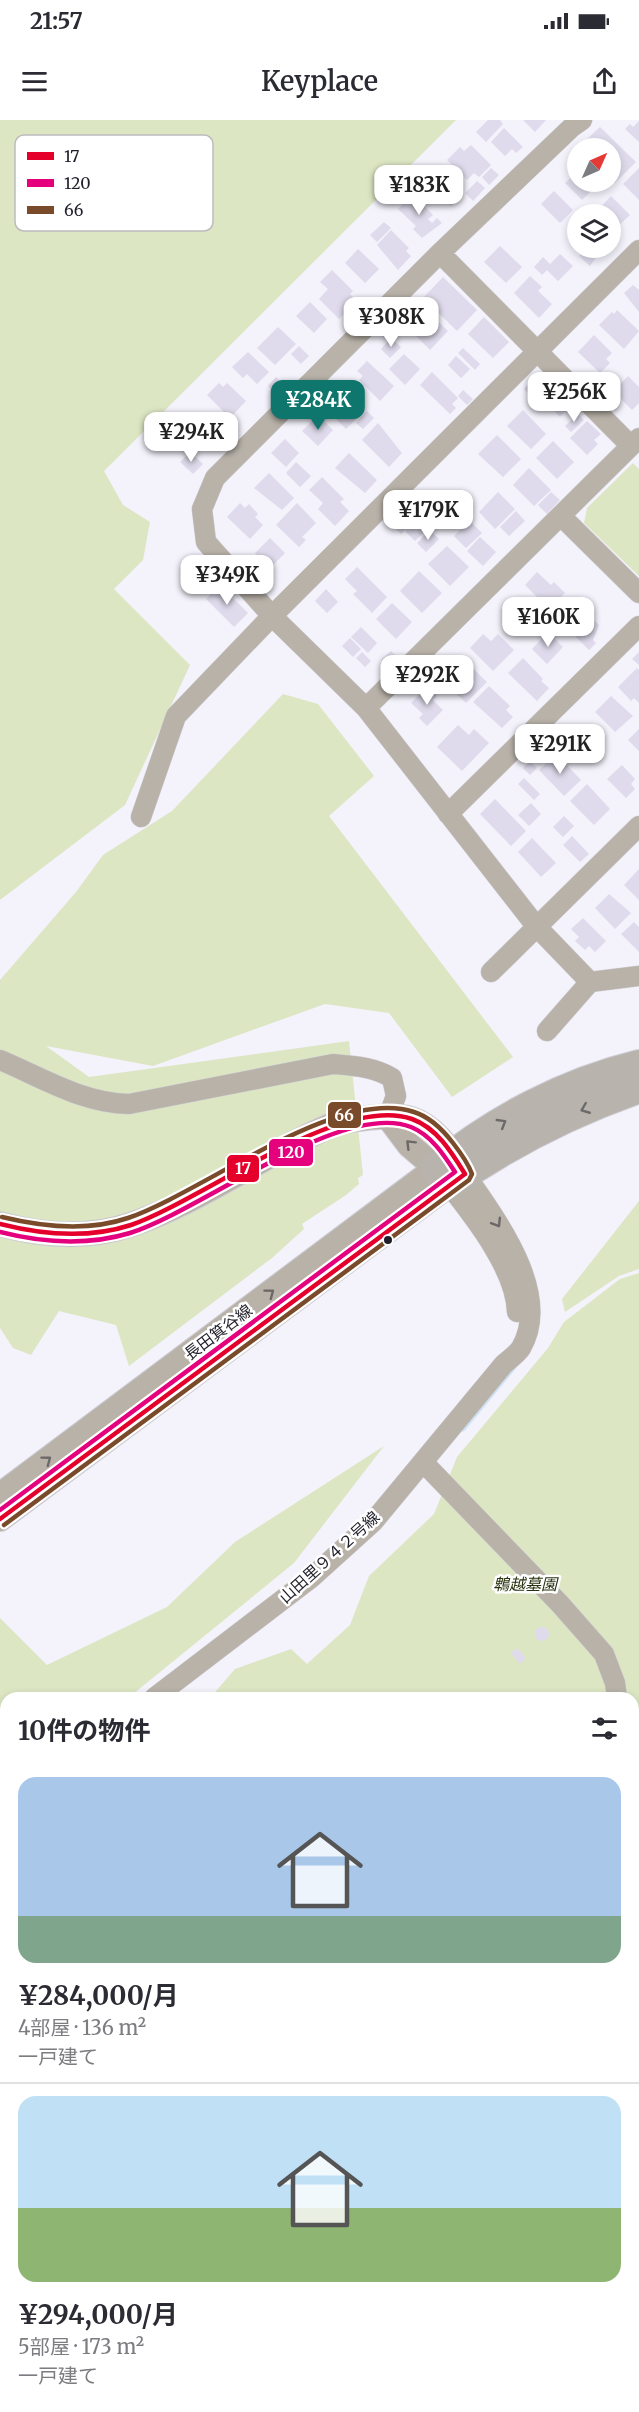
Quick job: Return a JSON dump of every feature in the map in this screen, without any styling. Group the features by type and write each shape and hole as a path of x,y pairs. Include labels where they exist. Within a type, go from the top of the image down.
{"main road":[{"path":"451,1170 533,1104 581,1083 639,1065"},
{"path":"451,1170 487,1158 544,1126 639,1088"}],"street":[{"path":"582,120 440,253 215,478 202,509 206,542 272,616 366,708 536,926 590,982"},
{"path":"141,817 176,716 272,616 639,250"},
{"path":"366,708 562,517 635,442 537,351 440,253"},
{"path":"562,517 639,593"},
{"path":"448,814 639,626"},
{"path":"491,972 639,826"},
{"path":"547,1031 590,982 639,976"},
{"path":"0,1060 85,1098 104,1104 129,1104 333,1065 361,1066 380,1070 392,1078 396,1096 388,1117"},
{"path":"0,1224 28,1232 76,1235 128,1226 159,1214 332,1125 388,1117 412,1119 432,1131 451,1170"},
{"name":"山田里９４２号線","path":"162,1692 311,1578 373,1522 504,1364 520,1350 527,1334 528,1291 520,1263 451,1170"},
{"name":"長田箕谷線","path":"0,1495 451,1170"},
{"name":"長田箕谷線","path":"0,1519 451,1170"},
{"path":"423,1462 560,1604 604,1654 616,1692"}],"green space":[{"path":"0,120 456,120 104,471 123,505 150,522 143,560 114,589 190,665 125,805 0,900"},
{"path":"633,463 639,469 639,576 584,523 587,508"},
{"path":"283,694 318,704 374,776 329,816 513,1057 452,1097 389,1013 325,1004 153,1066 46,1046 89,1077 349,1041 363,1175 358,1178 359,1184 346,1195 302,1224 304,1229 272,1258 129,1366 116,1325 59,1311 31,1355 13,1348 0,1328 0,980 76,892 103,855 172,811"},
{"path":"639,1201 639,1269 619,1276 565,1312 562,1299"},
{"name":"鵯越墓園","path":"639,1273 639,1692 215,1692 235,1669 291,1649 307,1664 350,1625 369,1576 434,1514 457,1457 548,1348 564,1322 620,1279"},
{"path":"384,1446 294,1563 135,1692 0,1692 0,1618 47,1665 167,1607 235,1542"}],"building":[{"path":"488,120 500,120 503,124 486,142 476,132"},
{"path":"523,120 546,120 535,132"},
{"path":"639,121 639,142 625,129 630,124 633,127"},
{"path":"600,127 611,138 588,138"},
{"path":"504,128 523,147 516,153 512,149 505,156 491,142"},
{"path":"471,145 491,165 479,177 474,173 467,180 447,160 460,147 464,151"},
{"path":"621,147 636,162 621,177"},
{"path":"491,168 499,175 489,185 482,177"},
{"path":"639,168 639,200 623,184"},
{"path":"436,174 446,184 435,195 425,185"},
{"path":"477,181 485,188 473,201 465,193"},
{"path":"450,182 462,195 451,206 438,194"},
{"path":"554,191 567,204 567,216 560,223 541,204"},
{"path":"574,192 590,192 582,200"},
{"path":"412,194 433,215 428,219 432,223 437,218 442,223 422,238 413,229 416,226 398,209"},
{"path":"611,196 619,204 603,204"},
{"path":"621,206 630,215 621,224"},
{"path":"384,222 391,228 377,242 370,235"},
{"path":"391,230 409,248 406,251 411,256 398,270 377,245"},
{"path":"500,246 522,267 506,283 484,262"},
{"path":"358,249 379,269 365,283 345,263"},
{"path":"560,254 573,266 558,281 547,270 542,275 534,267 543,257 550,264"},
{"path":"581,258 596,258 590,266"},
{"path":"332,270 353,291 350,294 357,301 339,319 319,299 328,289 320,282"},
{"path":"530,276 542,287 538,291 552,304 539,318 514,293"},
{"path":"443,277 477,310 457,331 423,298"},
{"path":"633,285 639,290 639,312 624,293"},
{"path":"310,302 327,319 314,333 296,316"},
{"path":"422,306 448,331 430,350 404,324"},
{"path":"617,310 639,331 624,349 599,325"},
{"path":"484,317 509,342 493,358 468,334"},
{"path":"278,327 296,344 275,365 257,348"},
{"path":"594,335 612,353 606,359 610,363 600,373 578,352"},
{"path":"391,338 401,347 390,358 381,349"},
{"path":"299,346 309,356 301,364 291,354"},
{"path":"463,348 480,364 475,370 458,353"},
{"path":"248,352 269,372 257,384 247,374 243,378 232,367"},
{"path":"404,354 420,369 405,385 389,369"},
{"path":"456,356 470,369 461,378 448,365"},
{"path":"367,361 394,386 380,401 359,380 363,376 357,371"},
{"path":"432,372 458,398 452,404 456,408 450,414 420,385"},
{"path":"628,376 639,387 639,403 632,410 613,391"},
{"path":"276,377 284,385 276,394 268,386"},
{"path":"533,379 544,390 534,399 524,389"},
{"path":"219,383 223,387 227,383 246,401 230,418 207,395"},
{"path":"550,386 570,406 560,417 540,397"},
{"path":"340,387 365,410 346,429 322,405"},
{"path":"463,390 473,399 467,405 458,396"},
{"path":"523,410 546,434 531,449 507,426"},
{"path":"367,411 374,418 363,429 356,423"},
{"path":"578,414 584,420 571,432 565,426"},
{"path":"318,415 333,430 318,446 302,431"},
{"path":"206,416 217,427 198,447 186,436"},
{"path":"587,421 601,434 594,440 598,444 587,455 570,438"},
{"path":"378,423 402,453 389,467 362,440"},
{"path":"497,435 521,459 503,477 478,454"},
{"path":"285,439 299,453 286,467 271,453"},
{"path":"553,441 574,462 557,479 536,458"},
{"path":"190,452 203,464 193,474 180,462"},
{"path":"349,453 377,480 365,493 335,468"},
{"path":"296,462 311,476 300,487 286,473"},
{"path":"529,468 551,490 534,506 513,485"},
{"path":"269,473 294,498 282,510 254,488"},
{"path":"322,477 344,499 340,502 349,511 335,526 318,509 323,503 309,490"},
{"path":"498,492 515,509 495,529 479,512"},
{"path":"551,492 560,500 547,514 538,505"},
{"path":"240,503 245,508 249,504 258,514 255,517 263,525 250,539 227,517"},
{"path":"297,503 316,523 302,537 306,540 299,547 276,525"},
{"path":"516,511 525,521 509,536 500,527"},
{"path":"401,515 411,524 401,534 392,525"},
{"path":"418,518 428,528 415,541 405,531"},
{"path":"469,520 482,533 466,548 454,536"},
{"path":"430,530 439,539 426,552 417,543"},
{"path":"480,537 496,552 483,566 467,551"},
{"path":"270,538 285,553 270,568 255,553"},
{"path":"447,546 469,567 450,586 428,564"},
{"path":"199,557 215,572 199,588 184,573"},
{"path":"357,567 387,597 372,613 353,594 357,591 345,579"},
{"path":"419,571 442,593 422,613 400,591"},
{"path":"537,572 551,585 554,582 565,593 549,609 525,585"},
{"path":"220,585 248,613 234,627 206,599"},
{"path":"326,589 338,602 327,613 315,601"},
{"path":"513,599 519,605 507,617 501,611"},
{"path":"392,603 412,622 396,639 376,619"},
{"path":"523,606 538,620 523,636 508,621"},
{"path":"584,610 599,625 593,640 596,643 589,650 567,628"},
{"path":"361,627 377,643 368,653 351,637"},
{"path":"548,632 563,647 547,664 532,649"},
{"path":"483,634 491,641 498,634 514,650 493,671 470,648"},
{"path":"350,638 361,649 353,657 342,646"},
{"path":"391,651 399,659 389,668 381,660"},
{"path":"362,652 371,661 365,667 356,658"},
{"path":"639,652 639,665 632,659"},
{"path":"523,658 549,688 537,701 508,673"},
{"path":"465,661 487,682 466,703 433,671 442,662 453,674"},
{"path":"637,668 639,670 639,703 634,698 631,701 618,687"},
{"path":"489,686 510,706 506,710 513,717 502,728 473,702"},
{"path":"427,687 437,696 433,700 443,710 427,726 419,718 423,714 411,703"},
{"path":"611,696 633,716 615,732 595,712"},
{"path":"458,725 469,735 474,729 489,743 462,771 437,747"},
{"path":"584,726 601,743 583,761 566,743"},
{"path":"639,729 639,751 628,740"},
{"path":"556,754 581,780 564,796 539,770"},
{"path":"530,761 537,768 530,775 523,768"},
{"path":"622,765 635,779 631,784 635,789 626,798 607,779"},
{"path":"524,778 540,794 534,800 518,784"},
{"path":"587,784 610,809 594,825 570,801"},
{"path":"495,799 526,831 511,846 480,814"},
{"path":"531,803 541,814 529,826 518,815"},
{"path":"564,816 574,826 563,837 553,827"},
{"path":"572,836 589,854 580,862 563,845"},
{"path":"532,838 556,863 541,877 518,852"},
{"path":"639,869 639,900 624,885"},
{"path":"609,894 631,913 615,929 595,908"},
{"path":"583,918 606,941 595,952 589,946 585,950 575,941 579,937 571,929"},
{"path":"634,922 639,927 639,952 621,934"},
{"path":"539,1627 545,1627 549,1634 545,1641 539,1641 535,1637 535,1631"},
{"path":"517,1648 526,1658 520,1664 511,1653"}],"waterway":[{"path":"463,1429 514,1367"}],"transit line":[{"name":"66","path":"2,1217 65,1226 97,1225 128,1218 159,1205 310,1127 348,1114 383,1108 414,1112 431,1121 453,1143 472,1174 469,1180 4,1525"},
{"name":"17","path":"0,1224 33,1231 66,1234 98,1232 131,1225 161,1212 310,1135 348,1122 382,1115 412,1119 429,1128 443,1142 465,1174"},
{"name":"120","path":"0,1232 32,1239 65,1242 98,1240 130,1233 160,1221 310,1143 348,1129 382,1123 411,1127 425,1135 455,1172 0,1510"},
{"name":"17","path":"0,1519 465,1174"}]}
